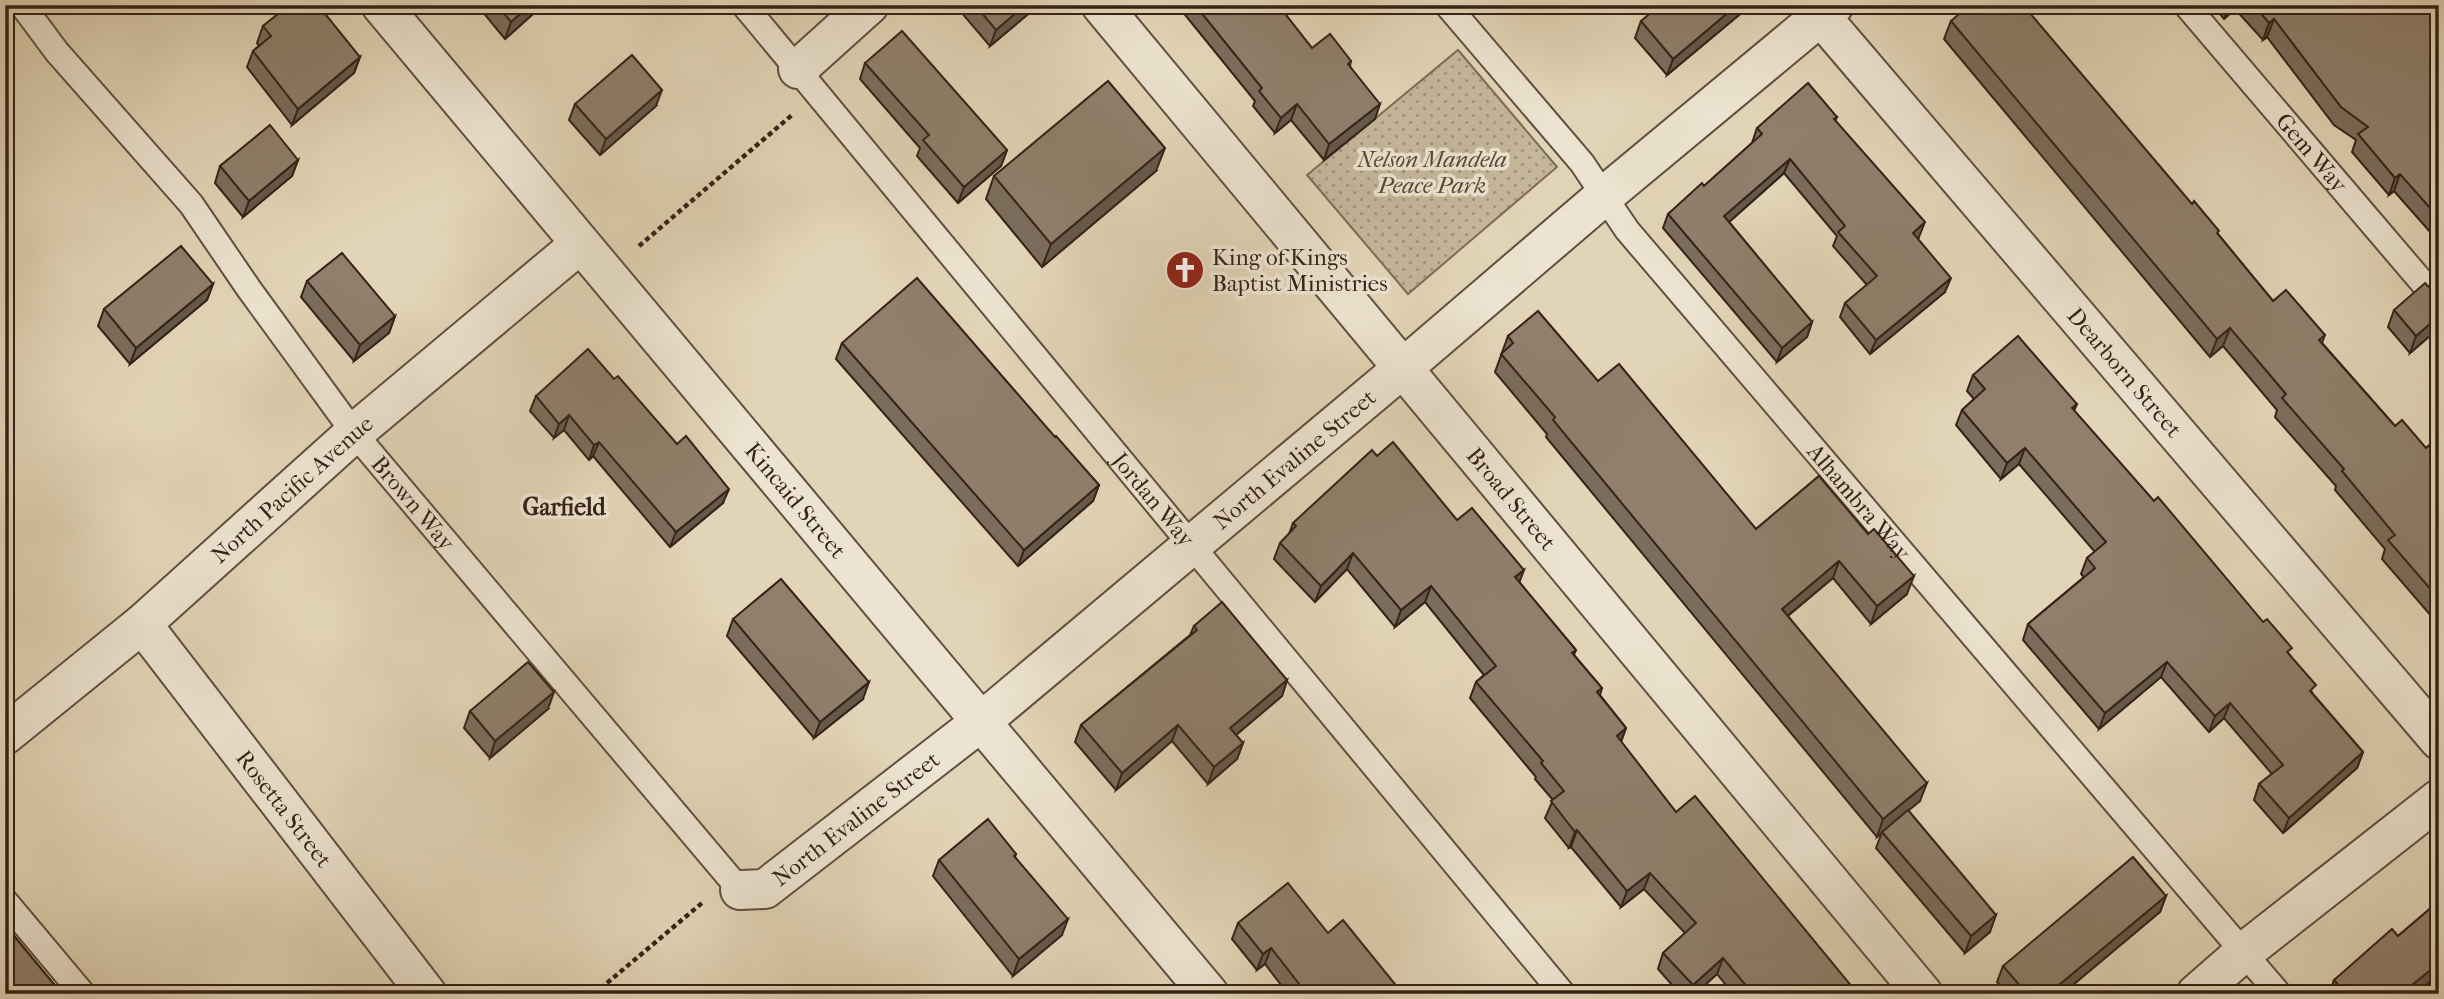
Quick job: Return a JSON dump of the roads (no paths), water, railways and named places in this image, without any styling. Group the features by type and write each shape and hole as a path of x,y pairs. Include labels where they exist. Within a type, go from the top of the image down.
{"street":[{"name":"Kincaid Street","path":"381,5 1209,994"},
{"path":"798,69 869,5"},
{"name":"Broad Street","path":"1101,5 1923,994"},
{"name":"North Evaline Street","path":"723,895 765,889 982,721 1403,368 1822,9"},
{"name":"Dearborn Street","path":"1822,9 2439,740"},
{"name":"North Pacific Avenue","path":"5,735 142,624 354,433 580,244"},
{"name":"Rosetta Street","path":"142,624 427,994"},
{"path":"2196,994 2439,799"}],"lane":[{"name":"Brown Way","path":"22,5 57,52 191,204 354,433 723,895"},
{"name":"Jordan Way","path":"744,5 1563,994"},
{"name":"Alhambra Way","path":"1447,5 1582,163 1627,230 2279,994"},
{"name":"Gem Way","path":"2186,5 2439,302"},
{"path":"5,901 83,994"}],"place":[{"name":"King of Kings Baptist Ministries","path":"1185,270"}],"district":[{"name":"Garfield","path":"564,507"}],"park label":[{"name":"Nelson Mandela Peace Park","path":"1432,172"}]}
